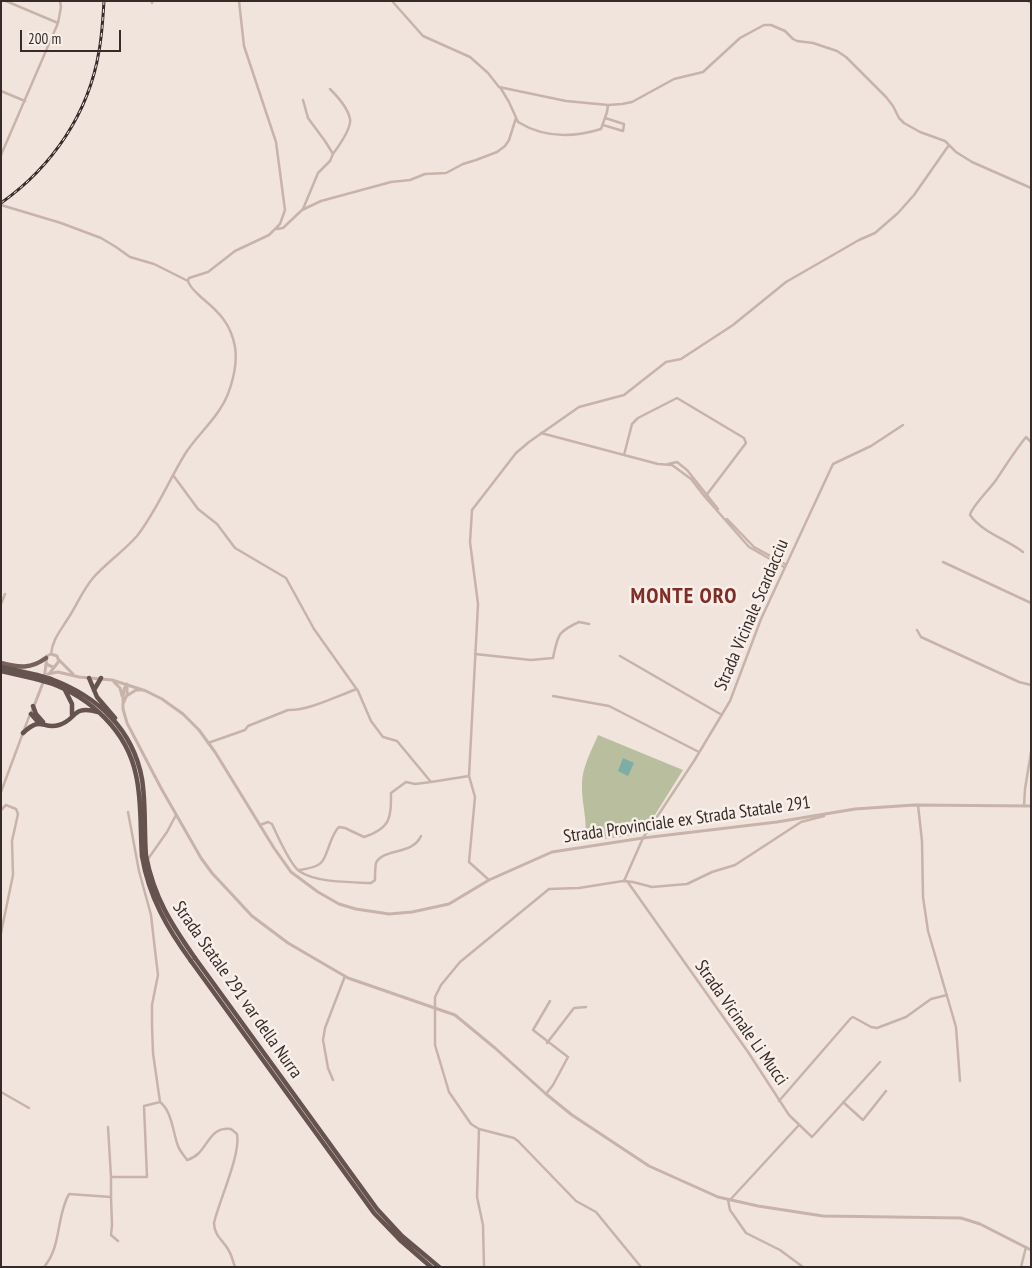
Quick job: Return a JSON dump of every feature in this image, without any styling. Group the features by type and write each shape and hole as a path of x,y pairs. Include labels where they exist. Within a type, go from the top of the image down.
{"highway":[{"name":"Strada Statale 291 var della Nurra","path":"1,666 37,677"},
{"name":"Strada Statale 291 var della Nurra","path":"1,671 50,679 88,697 118,726 133,754 142,779 144,856"},
{"path":"89,678 97,697 114,716 118,726"},
{"path":"94,690 101,678"},
{"name":"Strada Statale 291 var della Nurra","path":"50,679 86,701 99,712 118,735 131,759 138,786 144,856 160,902 193,959 363,1195 400,1240 432,1267"},
{"path":"64,688 72,704 71,716"},
{"path":"34,706 36,714 46,724"},
{"path":"23,733 33,724 40,723 57,726 82,710 99,712"},
{"path":"31,714 40,723"},
{"name":"Strada Statale 291 var della Nurra","path":"376,1211 439,1267"}],"main road":[{"path":"1,662 22,668 31,666 46,658"}],"street":[{"path":"6,1 58,23"},
{"path":"1,155 58,23 60,1"},
{"path":"188,281 189,278 208,272 236,251 257,242 276,229 280,224 284,210 276,142 244,46 240,1"},
{"path":"392,1 423,36 470,57 488,73 509,102 516,118 528,128 565,136 588,133 601,129 608,105"},
{"path":"499,87 566,101 608,105 632,102 674,80 703,72 740,38 764,25 771,25 785,31 793,39 825,46 846,57 886,97 904,123 920,132 941,139 956,152 972,162 1031,188"},
{"path":"302,210 318,173 330,161 332,154 339,146 349,126 350,119 341,100 330,90"},
{"path":"1,91 25,102"},
{"path":"303,100 308,118 326,141 332,154"},
{"path":"276,229 282,228 302,210 321,201 392,182 410,180 426,174 446,173 463,164 497,152 509,140 516,118"},
{"path":"602,125 623,131 624,124 605,118"},
{"path":"489,880 469,862 475,797 469,776 478,604 470,542 472,510 516,453 541,433 579,407 624,395 666,362 681,359 733,325 786,282 859,240 875,233 898,213 914,195 949,145"},
{"path":"1,205 61,223 101,238 116,246 130,258 154,264 188,281 189,285 225,320 230,329 235,347 236,361 234,375 220,409 186,453 136,537 97,573 83,591 55,640 51,654 46,658 44,680 1,792"},
{"path":"624,455 632,424 638,418 678,398 744,438 746,443 705,496"},
{"name":"Strada Vicinale Scardacciu","path":"623,881 643,838 730,701 761,619 833,464 872,446 903,425"},
{"path":"541,433 624,455 667,464 679,469 692,479 749,547 785,565"},
{"path":"1023,552 1011,543 984,529 970,515 973,507 996,480 1026,437 1031,442"},
{"path":"173,475 198,509 217,524 236,548 286,578 314,629 357,689 371,721 383,738 398,741 431,782"},
{"path":"943,562 1031,603"},
{"path":"1,604 5,594"},
{"path":"475,654 531,660 553,658 557,637 560,632 580,622 589,624"},
{"path":"917,630 921,637 947,650 1018,682 1031,685"},
{"path":"51,654 56,655 73,674"},
{"path":"620,656 722,714"},
{"path":"50,679 53,667 58,663 58,659"},
{"path":"46,664 53,667"},
{"name":"Strada Provinciale ex Strada Statale 291","path":"53,667 65,673 112,680 146,690 183,714 199,730 208,743 292,872 327,898 339,904 356,909 389,914 440,907 459,899 489,880 552,852 643,838 777,822 855,809 918,805 1031,806"},
{"path":"44,680 50,679 58,672 65,673"},
{"path":"112,680 120,688 123,697"},
{"path":"123,704 127,695 127,684"},
{"path":"127,684 123,697 123,709 127,723 201,858 212,873 252,916 288,942 345,976 455,1015 572,1115 649,1166 687,1184 729,1200 823,1216 961,1218 980,1224 1031,1250"},
{"path":"208,743 245,730 248,726 288,710 316,705 357,689"},
{"path":"127,695 136,690 146,690"},
{"path":"553,696 608,706 699,752"},
{"path":"1024,806 1031,752"},
{"path":"298,870 318,865 323,861 330,840 339,827 364,836 383,828 388,822 391,810 391,792 406,782 415,784 469,776"},
{"path":"1,810 8,805 16,809 18,814 12,841 13,875 1,932"},
{"path":"918,805 922,841 923,897 928,932 956,1027 960,1081"},
{"path":"128,812 139,871 151,915 158,975 152,1005 152,1025 153,1053 160,1102 164,1104 179,1149 187,1160 199,1154 215,1132 225,1128 234,1130 236,1134 236,1144 230,1172 214,1223 215,1232 222,1244 229,1250 235,1267"},
{"path":"641,1267 596,1212 576,1201 514,1138 479,1129 471,1124 449,1092 435,1045 435,997 441,985 460,962 549,889 579,888 623,881 652,887 687,884 712,872 735,865 801,822 834,812"},
{"path":"139,871 167,832 176,815"},
{"path":"260,825 268,822 272,824 280,843 298,870 326,880 372,883 375,880 375,868 379,859 410,847 421,836"},
{"name":"Strada Vicinale Li Mucci","path":"628,881 748,1052 779,1101 812,1137 880,1062"},
{"path":"333,1080 328,1068 323,1040 325,1028 345,976"},
{"path":"779,1101 851,1018 853,1017 871,1027 877,1028 906,1016 931,999 948,995"},
{"path":"546,1094 568,1057 533,1029 550,1001"},
{"path":"547,1042 574,1008 586,1006"},
{"path":"843,1102 863,1120 886,1091"},
{"path":"1,1092 29,1108"},
{"path":"111,1178 147,1177 144,1106 160,1102"},
{"path":"799,1124 729,1200 730,1210 746,1233 780,1250 803,1267"},
{"path":"108,1127 111,1178 111,1235 118,1242"},
{"path":"479,1129 477,1197 483,1225 484,1267"},
{"path":"44,1267 52,1258 68,1194 111,1197"},
{"path":"1022,1267 1026,1247"}],"green space":[{"path":"598,735 683,770 648,826 640,834 584,842 586,828 582,778"}],"water":[{"path":"623,758 634,763 628,776 618,771"}],"railway":[{"path":"1,203 19,189 52,155 77,117 87,96 94,74 101,39 104,1"}],"district":[{"name":"MONTE ORO","path":"684,597"}]}
